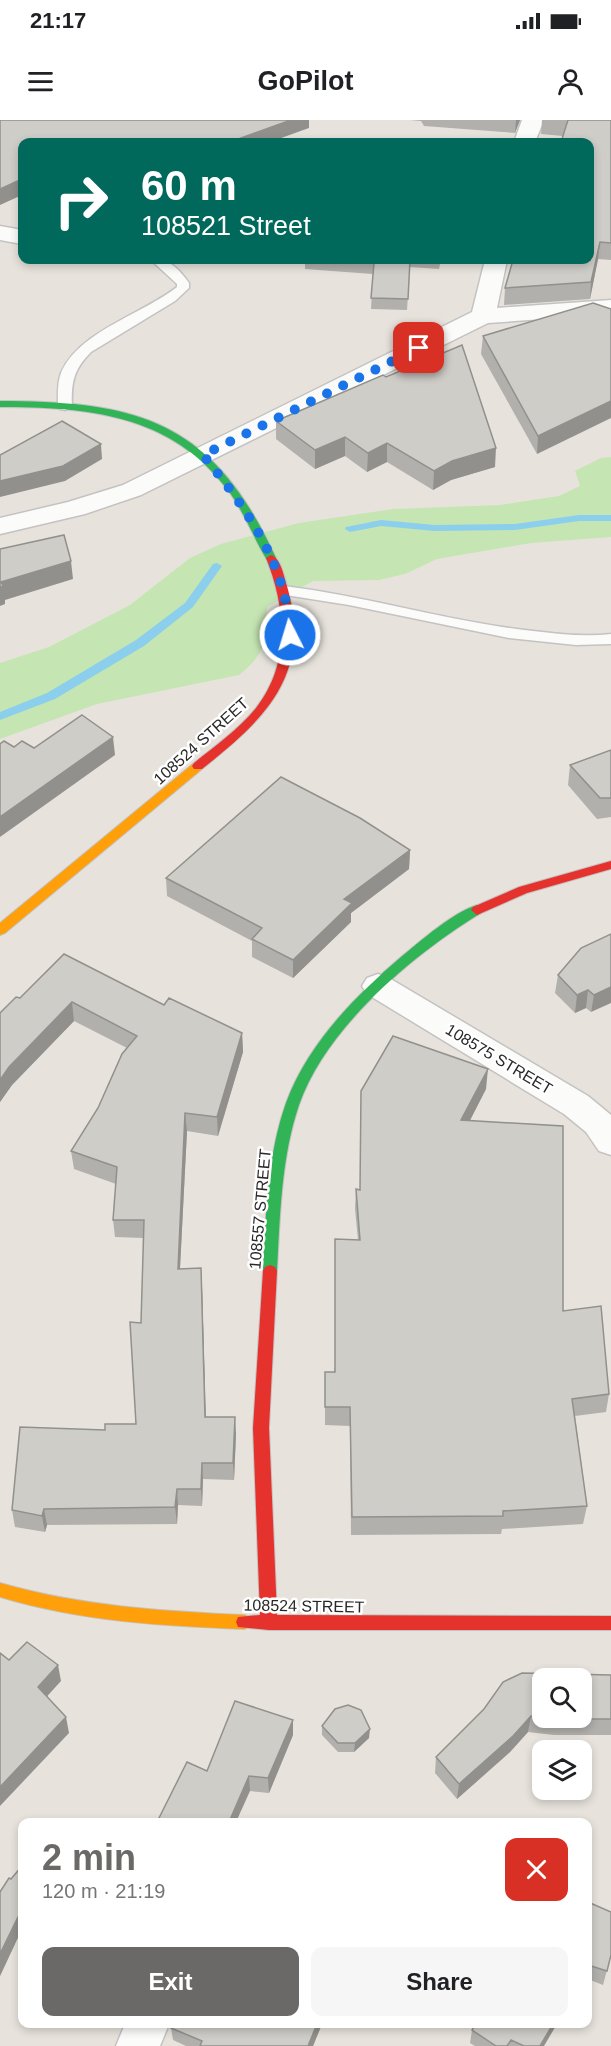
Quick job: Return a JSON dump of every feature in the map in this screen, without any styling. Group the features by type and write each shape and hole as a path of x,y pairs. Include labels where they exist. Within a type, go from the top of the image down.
{"street":[{"path":"526,138 533,120"},
{"path":"0,232 18,236"},
{"path":"483,316 495,264"},
{"path":"0,526 76,508 123,493 483,316 611,307"},
{"name":"108524 STREET","path":"0,404 65,406 122,416 149,424 203,455 241,502 269,554 289,610 290,635 285,660 268,701 243,729 0,930"},
{"name":"108557 STREET","path":"269,1623 261,1448 274,1218 280,1153 293,1102 309,1068 331,1038 378,986 408,958 452,925 493,902 553,879 611,865"},
{"name":"108575 STREET","path":"378,986 576,1105 598,1123 611,1142"},
{"name":"108524 STREET","path":"0,1590 24,1599 105,1616 269,1623 611,1623"},
{"path":"138,2046 145,2028"}],"lane":[{"path":"65,406 67,373 76,360 110,333 166,302 183,288 179,277 162,264"},
{"path":"284,591 361,601 442,622 506,634 567,639 611,639"}],"green space":[{"path":"611,457 611,537 531,543 437,559 405,574 379,580 313,581 267,607 263,646 255,660 239,675 97,704 0,739 0,663 49,647 130,605 190,558 221,544 299,523 393,509 500,505 559,496 580,486 575,471 601,458"}],"building":[{"path":"0,120 291,120 241,138 18,138 18,181 0,189"},
{"path":"568,120 611,120 611,243 600,242 591,282 505,288 512,264 594,264 594,138 562,138"},
{"path":"374,264 410,264 408,299 371,298"},
{"path":"593,303 611,309 611,401 538,436 483,336"},
{"path":"462,345 496,448 452,461 434,471 387,443 368,453 345,437 315,450 276,421 383,375 386,377"},
{"path":"62,421 101,444 63,466 0,481 0,455"},
{"path":"64,535 71,561 1,582 3,586 0,587 0,549"},
{"path":"82,715 113,737 0,817 0,744 4,741 14,747 22,741 34,748"},
{"path":"611,750 611,798 600,798 570,765"},
{"path":"281,777 360,818 410,850 344,899 352,903 293,960 252,939 262,928 166,878"},
{"path":"611,934 611,987 594,995 588,990 577,995 558,975 581,948"},
{"path":"64,954 164,1005 169,998 242,1033 217,1117 185,1113 178,1269 201,1268 205,1417 235,1417 233,1463 202,1463 201,1489 177,1489 175,1507 44,1509 42,1516 12,1510 20,1427 105,1430 105,1424 136,1424 130,1322 141,1323 144,1220 113,1220 117,1167 71,1151 98,1108 122,1054 137,1036 72,1002 9,1067 0,1080 0,1013 16,997 20,998"},
{"path":"393,1036 488,1069 461,1120 563,1126 563,1311 601,1306 609,1394 572,1399 587,1506 503,1511 503,1516 352,1517 350,1407 325,1407 325,1372 335,1372 335,1239 360,1240 356,1189 360,1190 361,1091"},
{"path":"27,1642 58,1665 38,1687 66,1717 0,1787 0,1653 9,1660"},
{"path":"522,1673 532,1673 532,1716 459,1784 436,1757 484,1709 503,1682"},
{"path":"592,1675 611,1675 611,1719 592,1719"},
{"path":"235,1701 293,1720 268,1778 249,1776 231,1818 159,1818 187,1762 207,1771"},
{"path":"348,1705 361,1710 370,1729 355,1743 338,1743 322,1726 335,1709"},
{"path":"18,1871 18,1917 0,1954 0,1892 9,1878 11,1879"},
{"path":"592,1904 611,1912 611,1955 607,1971 592,1966"},
{"path":"171,2028 315,2028 308,2046 200,2046 202,2041"},
{"path":"473,2028 551,2028 540,2046 524,2046 511,2040 507,2046 496,2046 472,2030"}],"waterway":[{"path":"350,529 381,523 435,528 515,527 579,518 611,518"},
{"path":"0,716 51,696 140,643 189,605 217,566"}],"traffic: fast":[{"path":"0,404 51,405 104,411 154,425 177,437 210,463 231,487 257,529 271,558"},
{"path":"270,1271 276,1186 282,1144 293,1103 305,1076 323,1048 370,993 424,945 451,925 477,910"}],"traffic: slow":[{"path":"0,930 198,766"},
{"path":"0,1590 60,1606 120,1615 244,1622"}],"traffic: jam":[{"path":"198,766 253,719 272,694 281,675 286,656 287,616 279,577 271,558"},
{"path":"477,910 523,890 611,865"},
{"path":"269,1623 261,1428 270,1271"},
{"path":"244,1622 611,1623"}],"route":[{"path":"290,635 289,610 283,586 269,554 241,502 203,455 419,348"}]}
